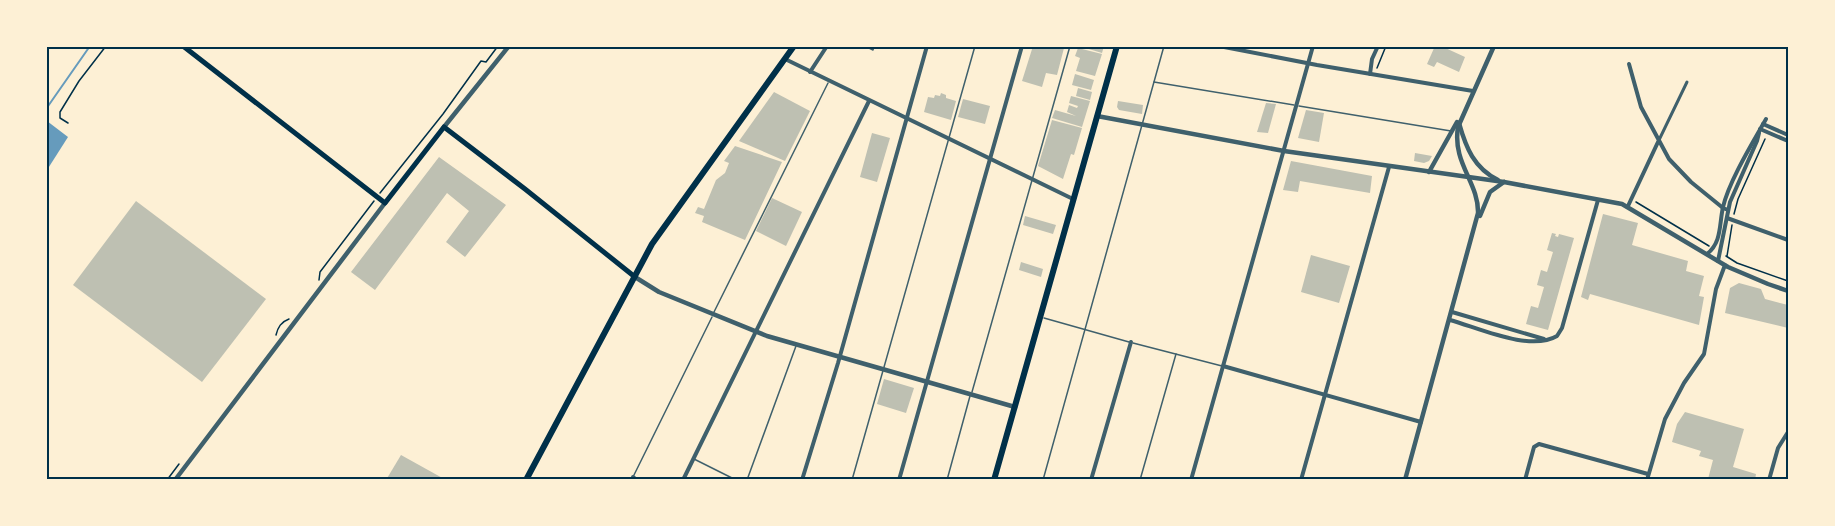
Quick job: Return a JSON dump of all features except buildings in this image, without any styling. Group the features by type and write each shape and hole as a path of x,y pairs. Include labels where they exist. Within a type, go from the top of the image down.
{"main road":[{"path":"183,46 385,203 444,127 635,277"},
{"path":"526,480 655,240 794,46"},
{"path":"994,480 1116,46"}],"street":[{"path":"444,127 509,46"},
{"path":"810,72 827,46"},
{"path":"802,480 927,46"},
{"path":"899,480 992,159 1022,46"},
{"path":"1219,46 1473,90"},
{"path":"1191,480 1313,46"},
{"path":"1372,74 1372,59 1378,46"},
{"path":"1476,226 1478,206 1456,138 1463,112 1494,46"},
{"path":"785,59 1074,199"},
{"path":"1629,64 1641,107 1669,159 1678,170 1728,210"},
{"path":"1628,206 1687,82"},
{"path":"683,480 869,100"},
{"path":"1429,172 1437,162 1463,112"},
{"path":"1097,116 1284,151 1504,182 1628,206 1725,265 1788,291"},
{"path":"1707,254 1718,242 1723,208 1758,141 1759,131 1764,121 1788,135"},
{"path":"1459,123 1467,149 1475,162 1487,173 1504,182"},
{"path":"1759,131 1768,132 1788,141"},
{"path":"1301,480 1389,167"},
{"path":"1405,480 1476,226 1489,194 1504,182"},
{"path":"1718,261 1730,194"},
{"path":"1450,320 1524,341 1549,340 1557,336 1562,328 1598,200"},
{"path":"175,480 385,203"},
{"path":"1727,218 1788,240"},
{"path":"1525,480 1534,447 1539,444 1648,477 1665,419 1684,383 1704,354 1716,289 1725,265"},
{"path":"635,277 659,292 796,346 839,356 1015,407"},
{"path":"1452,312 1549,340"},
{"path":"1487,322 1495,327 1498,334"},
{"path":"1091,480 1131,342"},
{"path":"1223,366 1421,422"},
{"path":"1769,480 1778,448 1788,432"}],"lane":[{"path":"866,46 873,50 874,46"},
{"path":"852,480 975,46"},
{"path":"947,480 1070,46"},
{"path":"1043,480 1164,46"},
{"path":"635,478 829,81"},
{"path":"1153,82 1452,131"},
{"path":"1040,317 1223,366"},
{"path":"747,480 796,346"},
{"path":"1140,480 1176,354"},
{"path":"693,458 736,480"}],"path":[{"path":"68,123 60,118 60,112 79,81 106,46"},
{"path":"386,186 443,114 481,61 486,62 498,46"},
{"path":"1372,74 1386,46"},
{"path":"1726,257 1738,199 1768,132"},
{"path":"314,286 320,279 320,272 367,210"},
{"path":"274,338 283,321 289,319"},
{"path":"167,480 184,458"}],"water":[{"path":"47,121 68,137 47,170"}],"waterway":[{"path":"46,109 90,46"}]}
